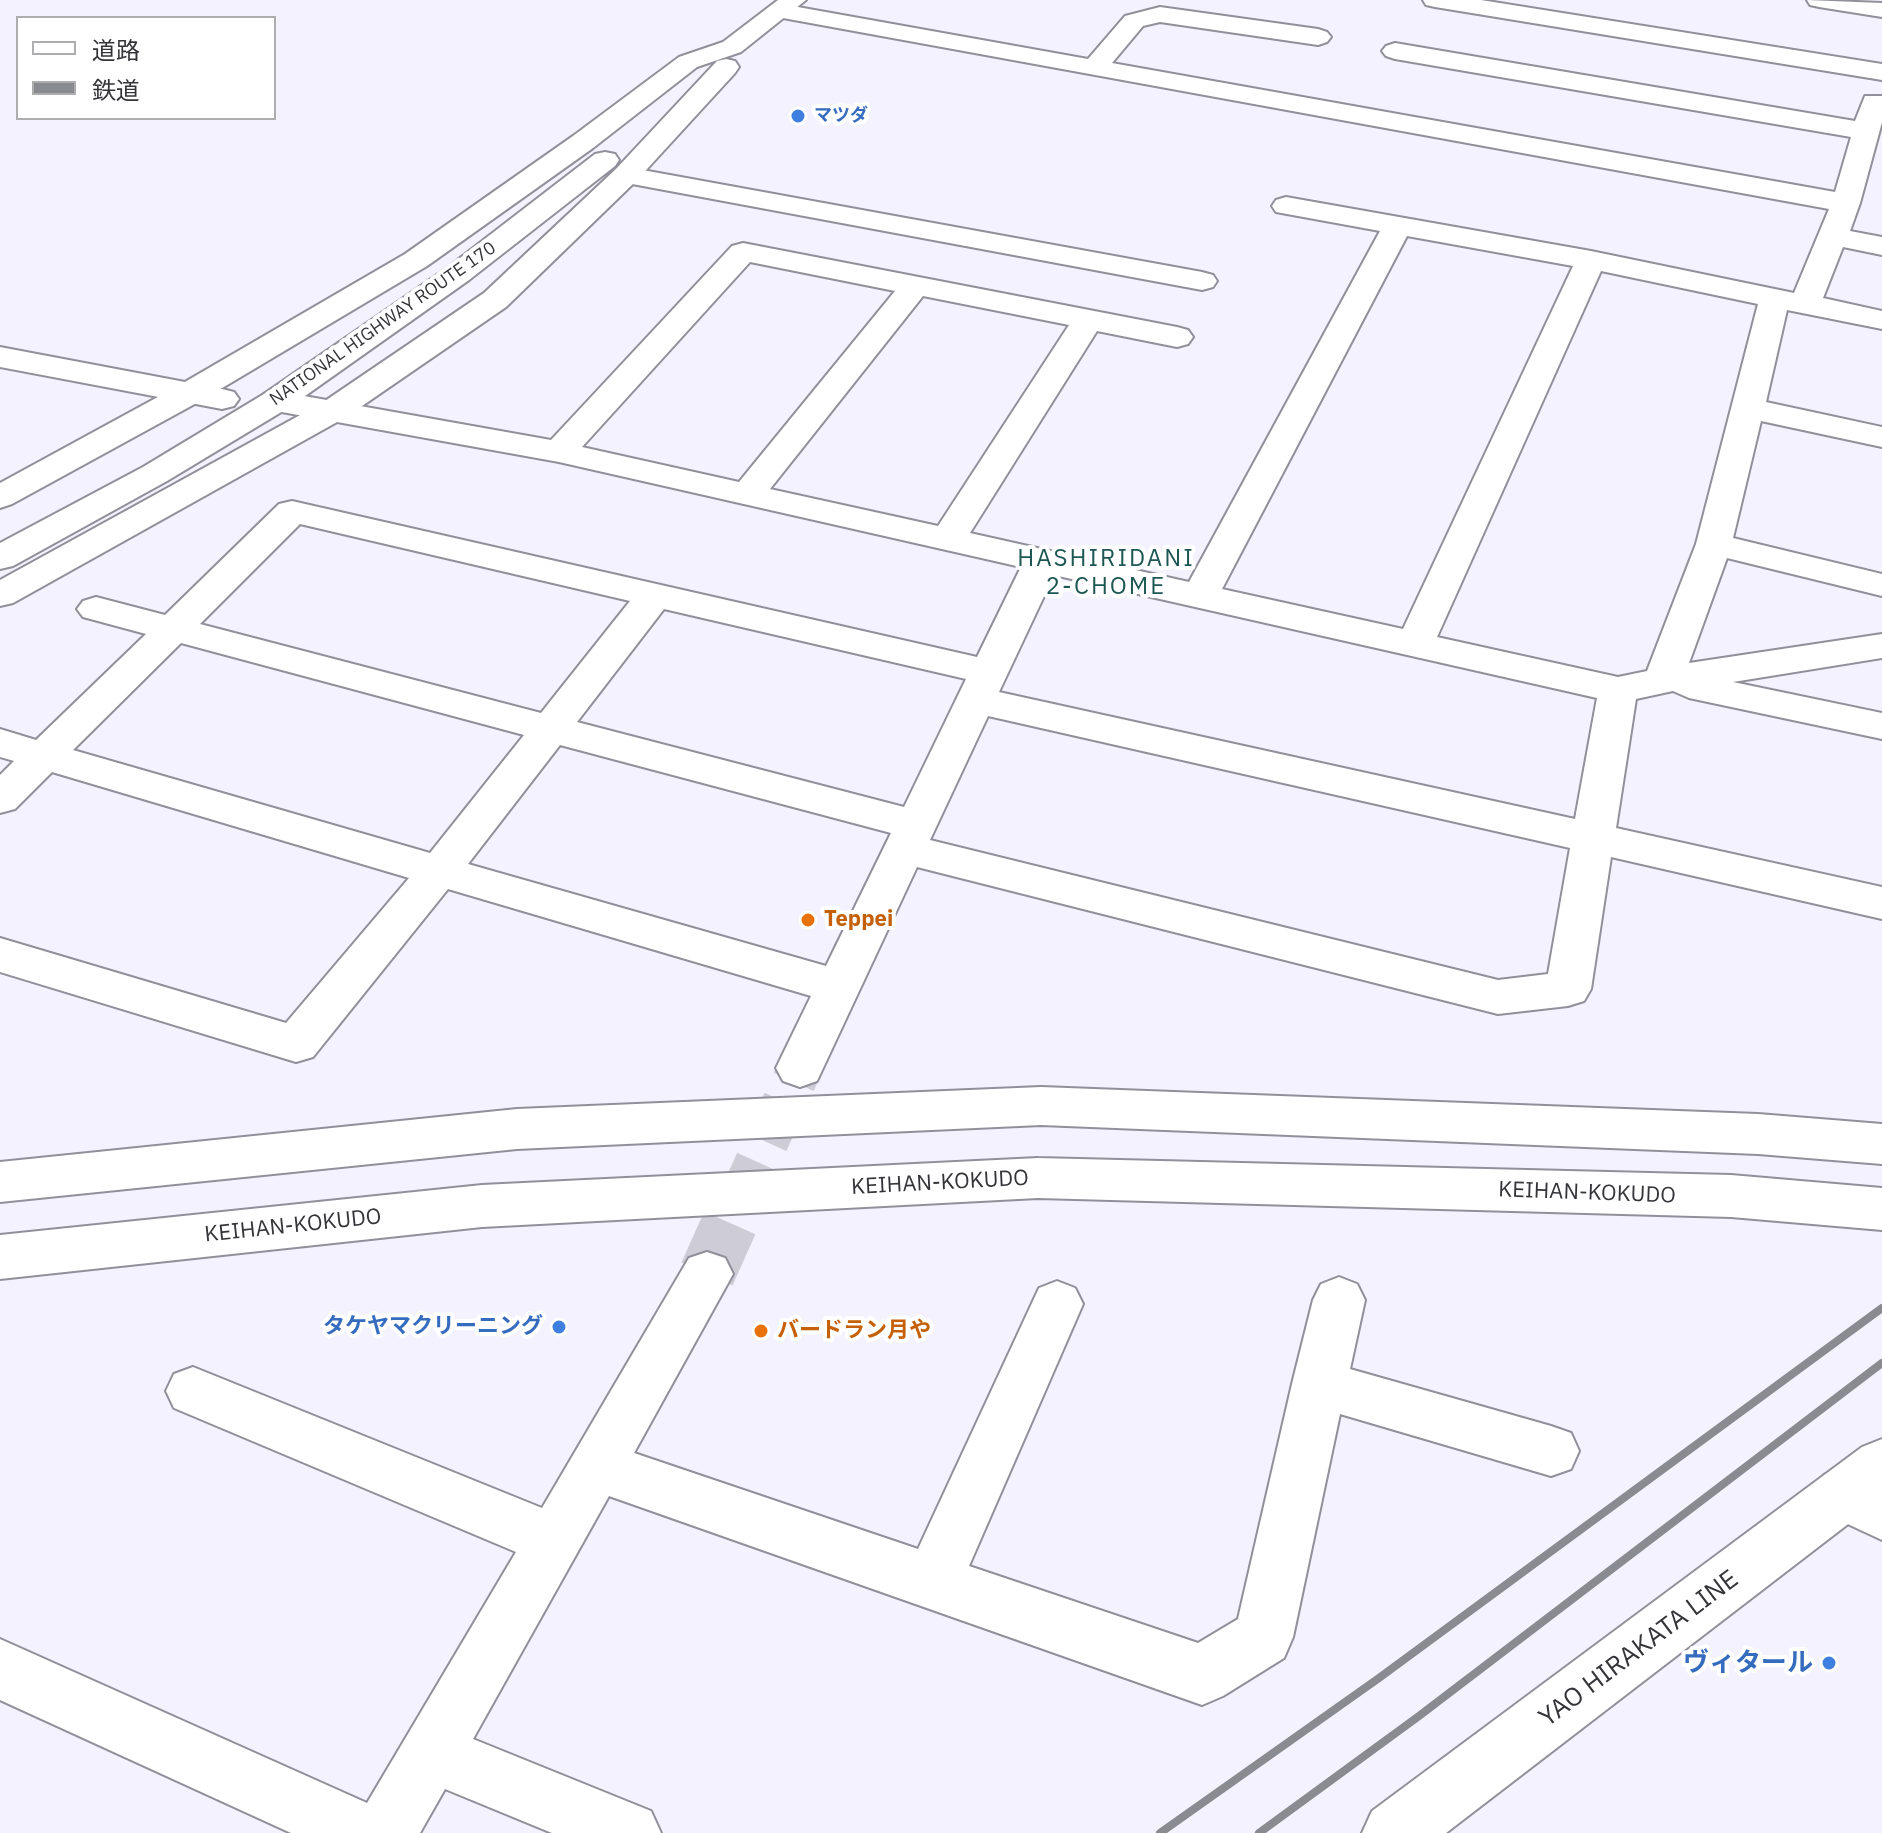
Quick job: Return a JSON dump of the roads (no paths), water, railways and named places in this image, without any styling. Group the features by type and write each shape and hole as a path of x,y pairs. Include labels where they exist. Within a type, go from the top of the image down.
{"main road":[{"path":"1154,0 1183,5 1175,15"},
{"path":"1435,0 1882,73 1846,203 1832,236 1790,301 1749,408 1714,544 1663,680"},
{"path":"1819,0 1882,10"},
{"path":"788,5 1095,67 1846,203"},
{"name":"NATIONAL HIGHWAY ROUTE 170","path":"0,558 155,474 276,401 458,274 575,184 788,5"},
{"path":"1460,62 1490,9"},
{"path":"1095,67 1134,21 1160,14 1318,37"},
{"path":"1395,51 1866,131"},
{"path":"0,595 334,410 495,300 626,175 729,57"},
{"name":"NATIONAL HIGHWAY ROUTE 170","path":"0,497 206,396 416,260 583,142 688,62 729,57"},
{"path":"626,175 1202,281"},
{"path":"0,525 206,396 334,334 544,197 575,184"},
{"path":"1286,206 1591,260 1882,320"},
{"path":"1200,596 1398,226"},
{"path":"1832,236 1882,246"},
{"path":"559,452 743,252 1177,337"},
{"path":"1415,644 1591,260"},
{"path":"748,494 915,286"},
{"path":"948,539 1088,320"},
{"path":"0,357 206,396"},
{"path":"276,401 559,452 1618,690 1663,680 1882,646"},
{"path":"1749,408 1882,437"},
{"path":"0,799 292,512 655,595 982,686 1593,838 1882,903"},
{"path":"1714,544 1882,585"},
{"path":"800,1068 1042,561"},
{"path":"0,955 296,1044 439,871 655,595"},
{"path":"96,609 550,729 910,837 1498,997 1568,989 1618,690"},
{"path":"1663,680 1882,726"},
{"path":"0,743 838,987"},
{"path":"0,1182 517,1129 1041,1106 1758,1134 1882,1144"},
{"name":"KEIHAN-KOKUDO","path":"0,1257 482,1206 1038,1178 1731,1196 1882,1209"},
{"path":"385,1833 707,1274"},
{"path":"597,1466 1202,1675 1263,1637 1339,1300"},
{"path":"933,1582 1057,1304"},
{"path":"1319,1384 1551,1451"},
{"path":"193,1391 554,1540"},
{"name":"YAO HIRAKATA LINE","path":"1394,1833 1869,1491"},
{"path":"0,1669 362,1833"},
{"path":"432,1753 629,1833"}],"tunnel":[{"path":"739,1202 800,1068"},
{"path":"707,1274 740,1200"}],"railway":[{"path":"1160,1833 1379,1678 1882,1308"},
{"path":"1259,1833 1419,1716 1882,1363"}],"place":[{"name":"マツダ","path":"798,116"},
{"name":"Teppei","path":"808,920"},
{"name":"タケヤマクリーニング","path":"559,1327"},
{"name":"バードラン月や","path":"761,1331"},
{"name":"ヴィタール","path":"1829,1663"}],"district":[{"name":"HASHIRIDANI 2-CHOME","path":"1106,573"}]}
